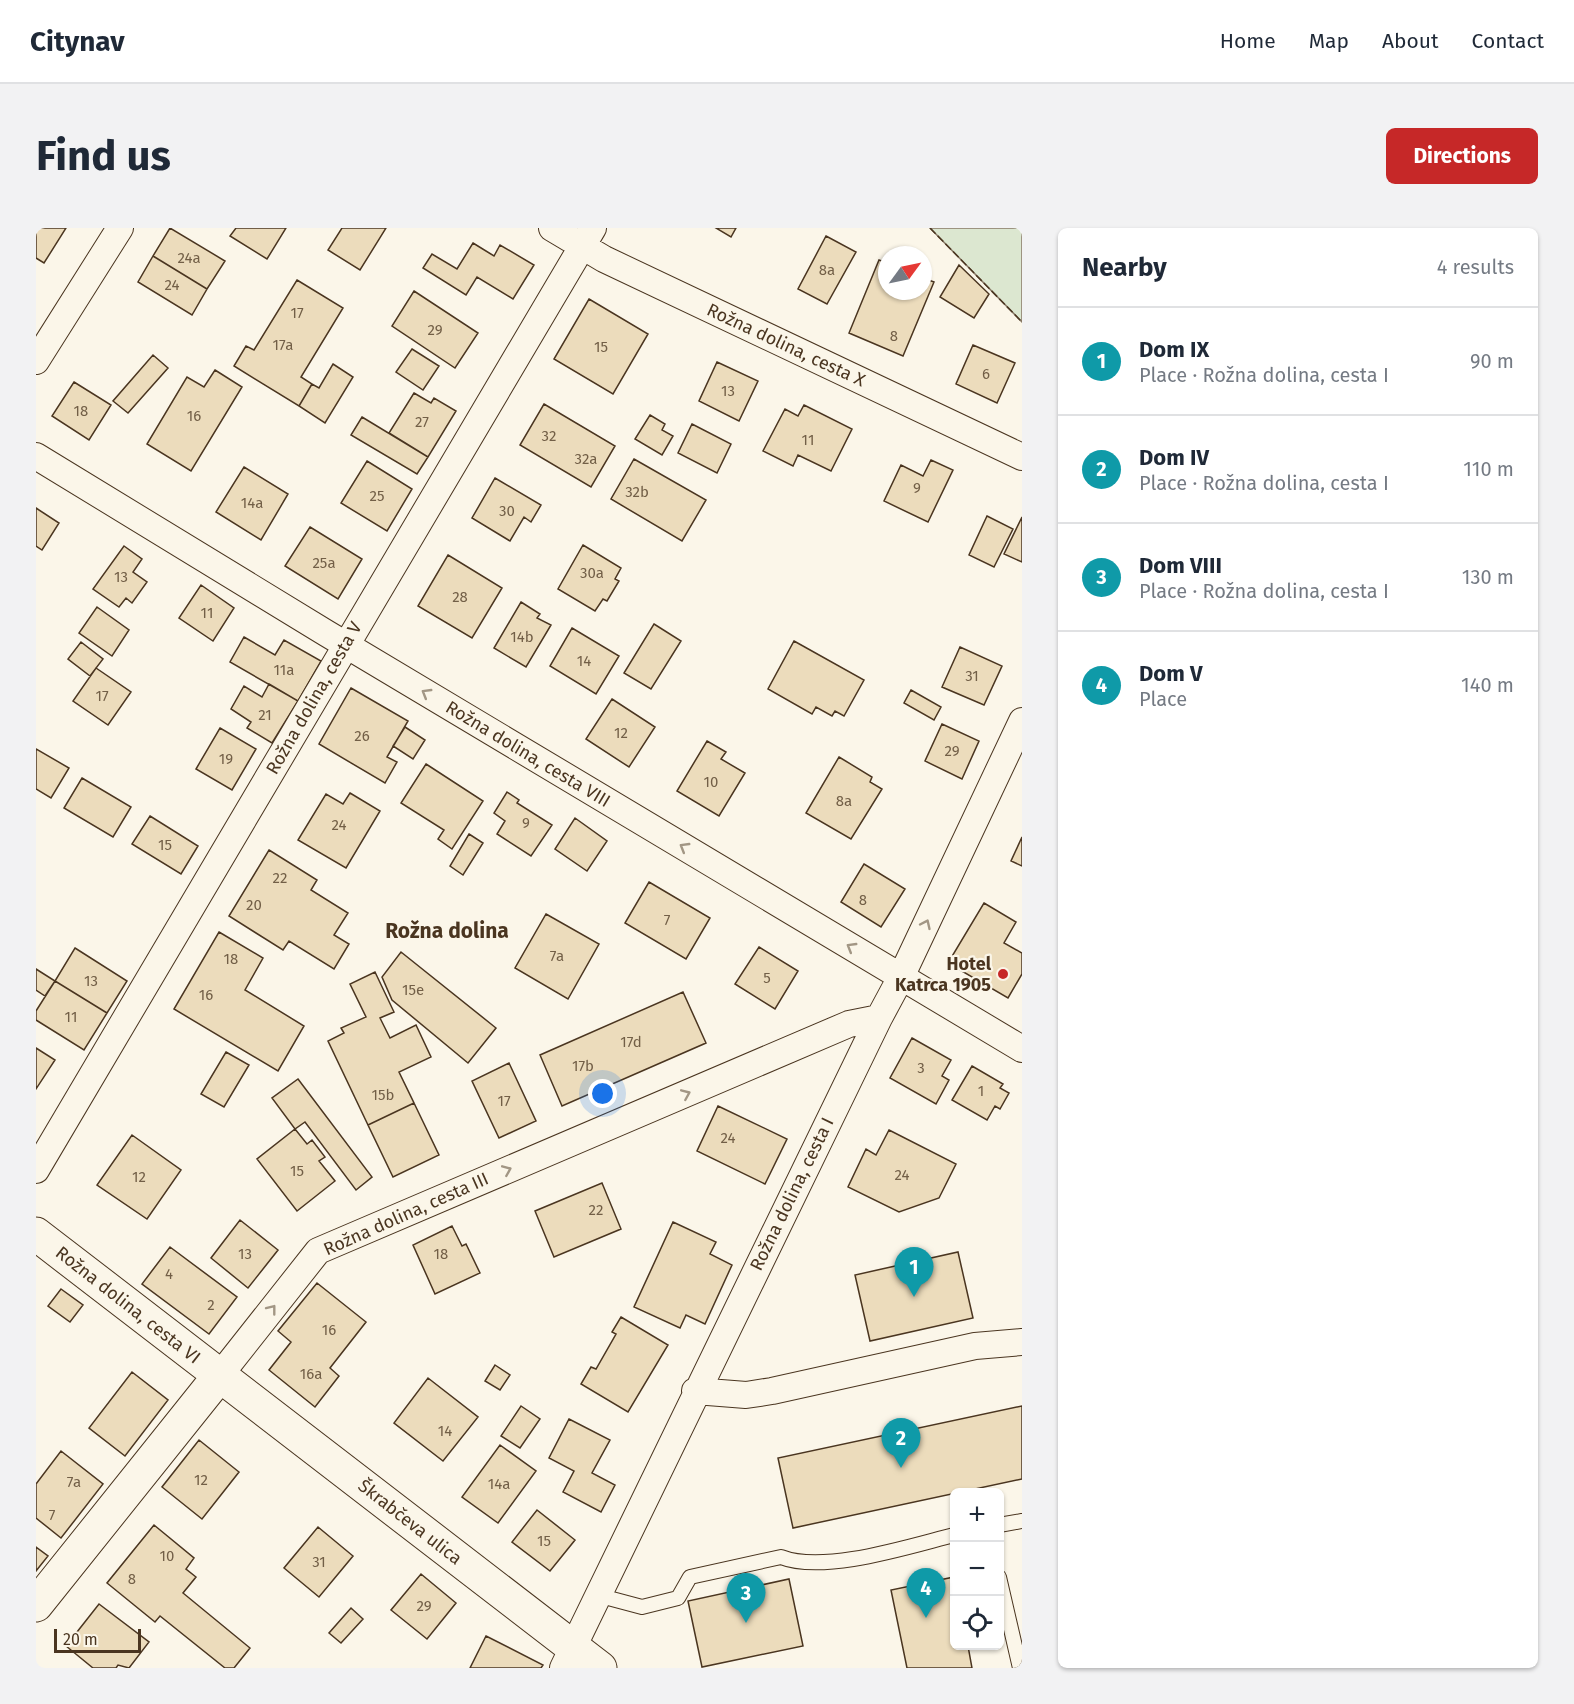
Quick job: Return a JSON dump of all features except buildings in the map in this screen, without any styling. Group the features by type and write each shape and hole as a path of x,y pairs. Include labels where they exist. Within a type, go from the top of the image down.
{"street":[{"path":"36,361 120,228"},
{"name":"Rožna dolina, cesta X","path":"552,228 587,238 1022,457"},
{"name":"Rožna dolina, cesta V","path":"36,1170 587,238"},
{"name":"Rožna dolina, cesta VIII","path":"36,456 345,645 1022,1049"},
{"name":"Rožna dolina, cesta I","path":"568,1658 695,1391 879,1018 902,977 1022,721"},
{"name":"Rožna dolina, cesta III","path":"36,1605 318,1251 849,1024 879,1018"},
{"name":"Rožna dolina, cesta VI","path":"36,1234 220,1375"},
{"path":"695,1391 746,1395 975,1346 1022,1342"},
{"name":"Škrabčeva ulica","path":"220,1375 568,1658 600,1668"}],"lane":[{"path":"1004,1524 1022,1521"},
{"path":"597,1595 642,1607 678,1598 690,1577 781,1557 792,1562 836,1562 950,1536"},
{"path":"1003,1596 1020,1668"}],"green space":[{"path":"930,228 1022,228 1022,322"}],"fence":[{"path":"930,228 1022,322"}],"place":[{"name":"Hotel Katrca 1905","path":"1003,974"},
{"name":"Dom IX","path":"914,1297"},
{"name":"Dom IV","path":"901,1468"},
{"name":"Dom V","path":"926,1618"},
{"name":"Dom VIII","path":"746,1623"}],"district":[{"name":"Rožna dolina","path":"447,931"}]}
